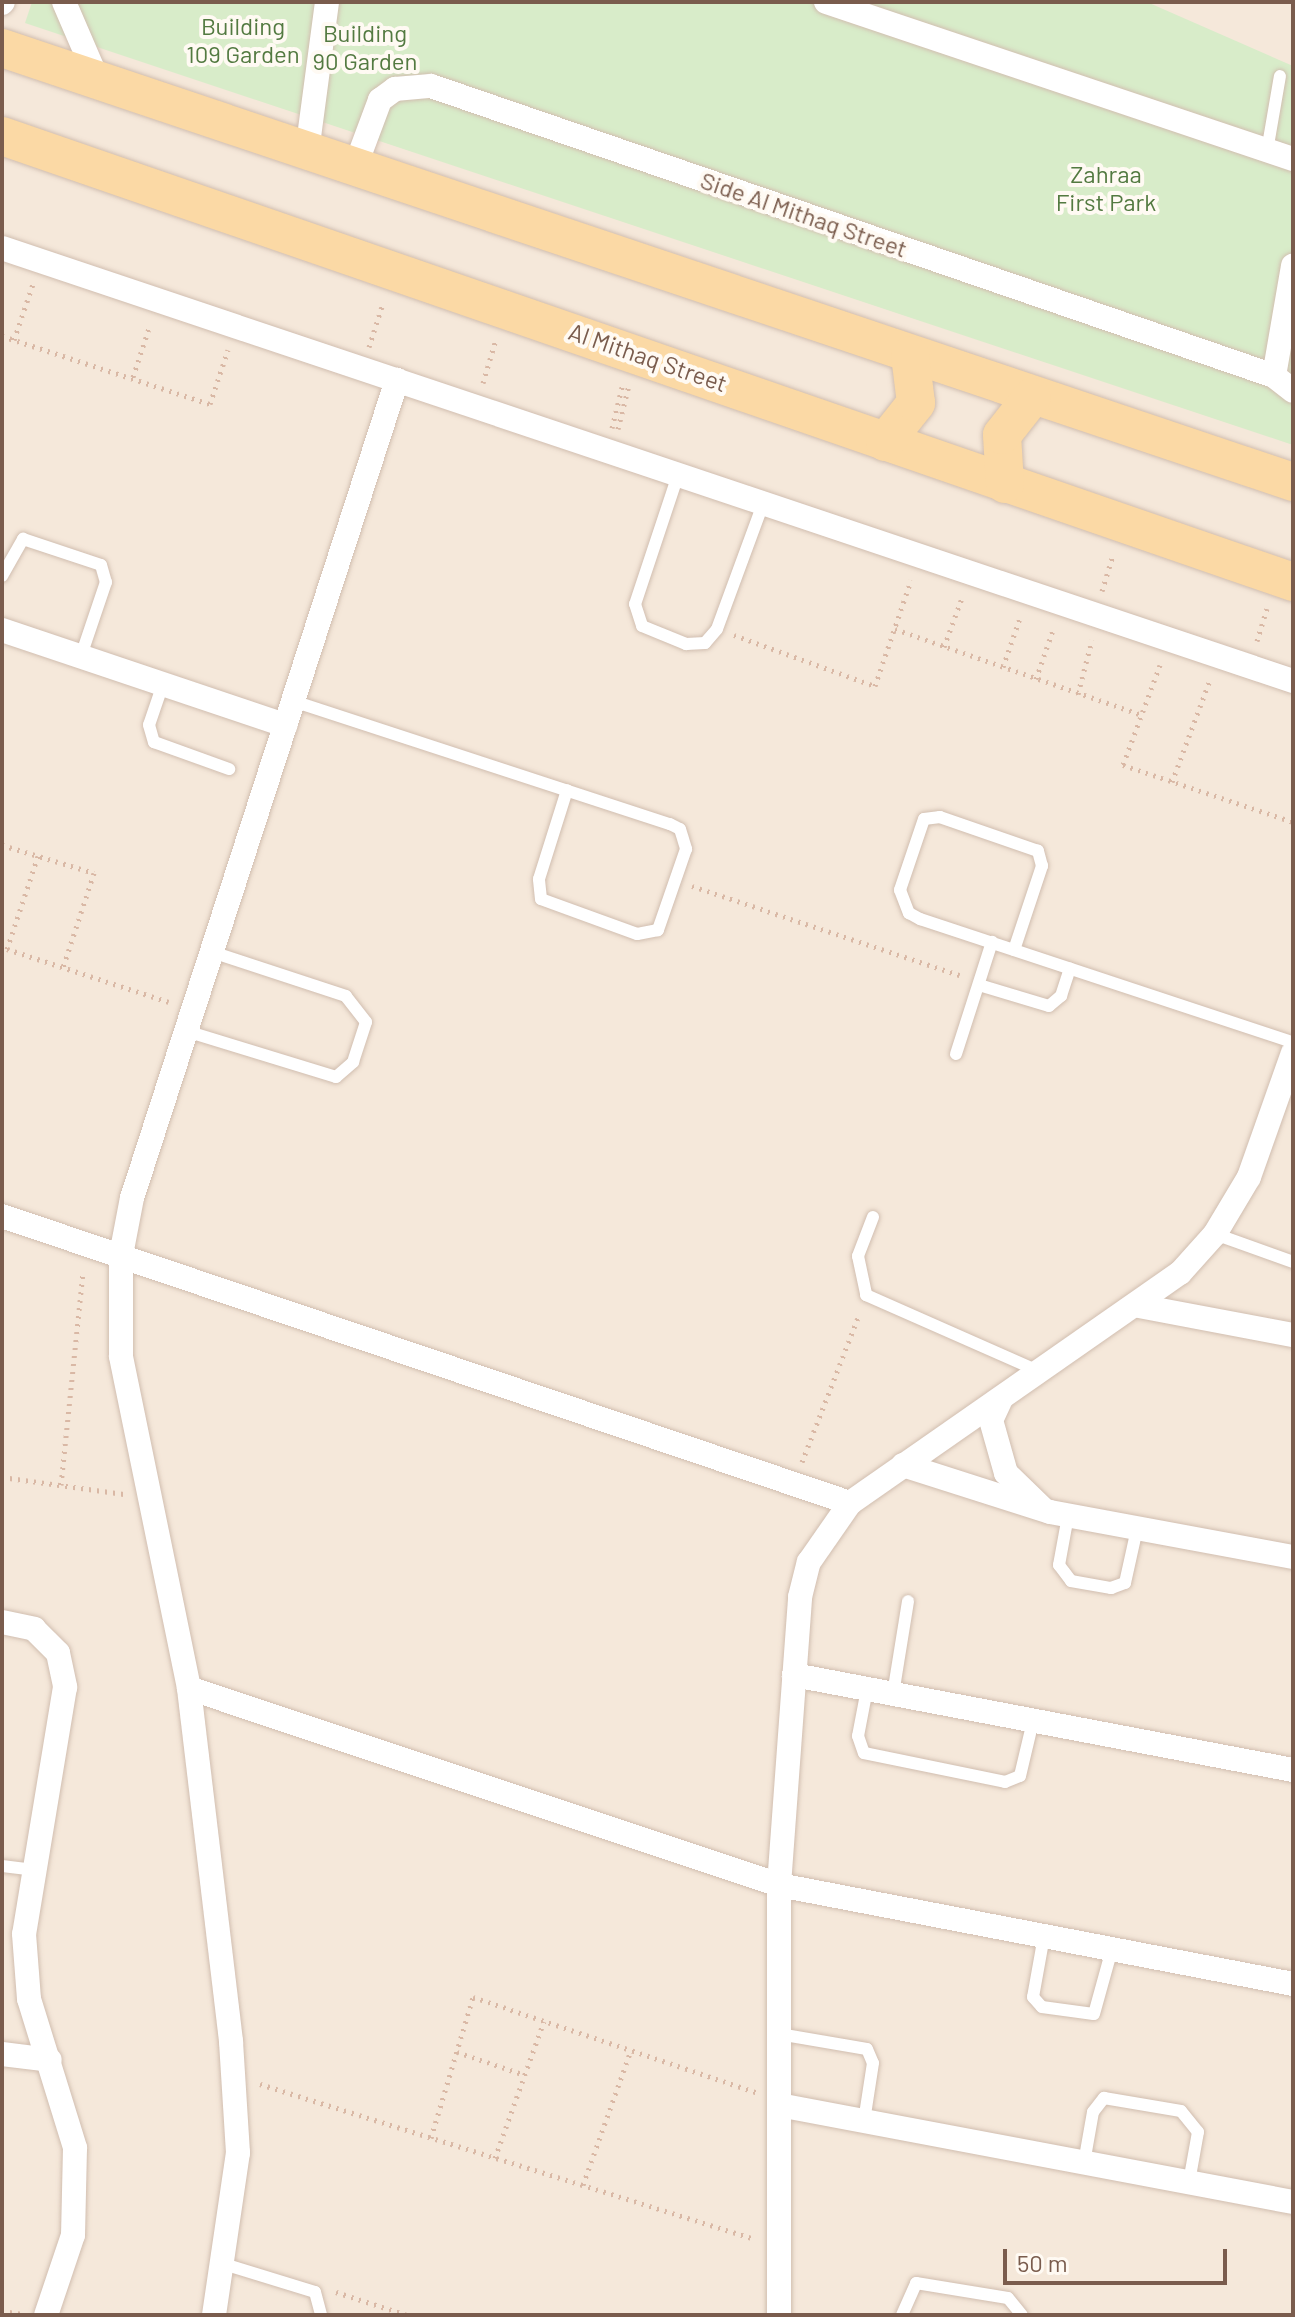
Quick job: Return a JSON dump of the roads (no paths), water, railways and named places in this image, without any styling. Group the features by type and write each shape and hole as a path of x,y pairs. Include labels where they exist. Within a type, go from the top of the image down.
{"main road":[{"path":"2,48 1032,397 1293,482"},
{"name":"Al Mithaq Street","path":"2,136 1293,582"},
{"path":"885,442 916,403 910,355"},
{"path":"1005,484 1002,435 1032,397"}],"street":[{"path":"64,2 98,81"},
{"path":"307,152 327,2"},
{"path":"826,2 855,7 1293,159"},
{"name":"Side Al Mithaq Street","path":"355,167 380,100 395,89 431,86 1274,376 1293,391"},
{"path":"5,252 158,299 1293,681"},
{"path":"1274,376 1293,266"},
{"path":"214,2315 227,2265 238,2153 233,2075 189,1688 121,1356 121,1255 189,1021 397,380"},
{"path":"2,630 285,725"},
{"path":"779,2315 779,1885 794,1675 809,1562 850,1503 1139,1306 1215,1234 1281,1116 1293,1053"},
{"path":"2,1216 850,1503"},
{"path":"1139,1306 1293,1335"},
{"path":"1001,1399 991,1420 1006,1473 1059,1514"},
{"path":"903,1465 1059,1514 1293,1557"},
{"path":"2,1622 34,1629 58,1653 65,1687 24,1934 27,1973 75,2148 73,2235 46,2315"},
{"path":"794,1675 1293,1770"},
{"path":"189,1688 779,1885 1293,1984"},
{"path":"2,2054 50,2060"},
{"path":"779,2102 864,2121 1293,2202"}],"lane":[{"path":"1267,151 1280,76"},
{"path":"678,475 636,616 651,632 686,644 705,643 717,629 763,504"},
{"path":"2,576 23,539 101,565 106,582 81,656"},
{"path":"163,684 149,725 154,742 229,769"},
{"path":"293,701 567,790 680,829 686,849 663,921 648,935 549,906 537,889 567,790"},
{"path":"1014,950 1042,866 1038,851 932,815 921,826 901,902 920,919 992,942 1014,950 1293,1042"},
{"path":"956,1054 992,942"},
{"path":"189,1021 336,1077 347,1072 362,1035 366,1022 357,1001 212,952"},
{"path":"979,983 1049,1006 1061,996 1070,968"},
{"path":"873,1217 858,1256 866,1295 1041,1372"},
{"path":"1215,1234 1293,1262"},
{"path":"1059,1514 1059,1565 1071,1581 1125,1583 1137,1529"},
{"path":"893,1694 908,1601"},
{"path":"867,1689 858,1736 864,1753 1005,1782 1020,1776 1033,1721"},
{"path":"2,1866 34,1870"},
{"path":"1044,1936 1033,1997 1057,2010 1087,2015 1099,2010 1112,1949"},
{"path":"779,2034 867,2049 873,2063 864,2121"},
{"path":"1084,2163 1093,2112 1104,2098 1181,2111 1198,2132 1189,2182"},
{"path":"227,2265 315,2292 321,2315"},
{"path":"902,2315 916,2283 1008,2298 1022,2315"}],"park label":[{"name":"Building 109 Garden","path":"243,40"},
{"name":"Building 90 Garden","path":"365,47"},
{"name":"Zahraa First Park","path":"1106,188"}]}
